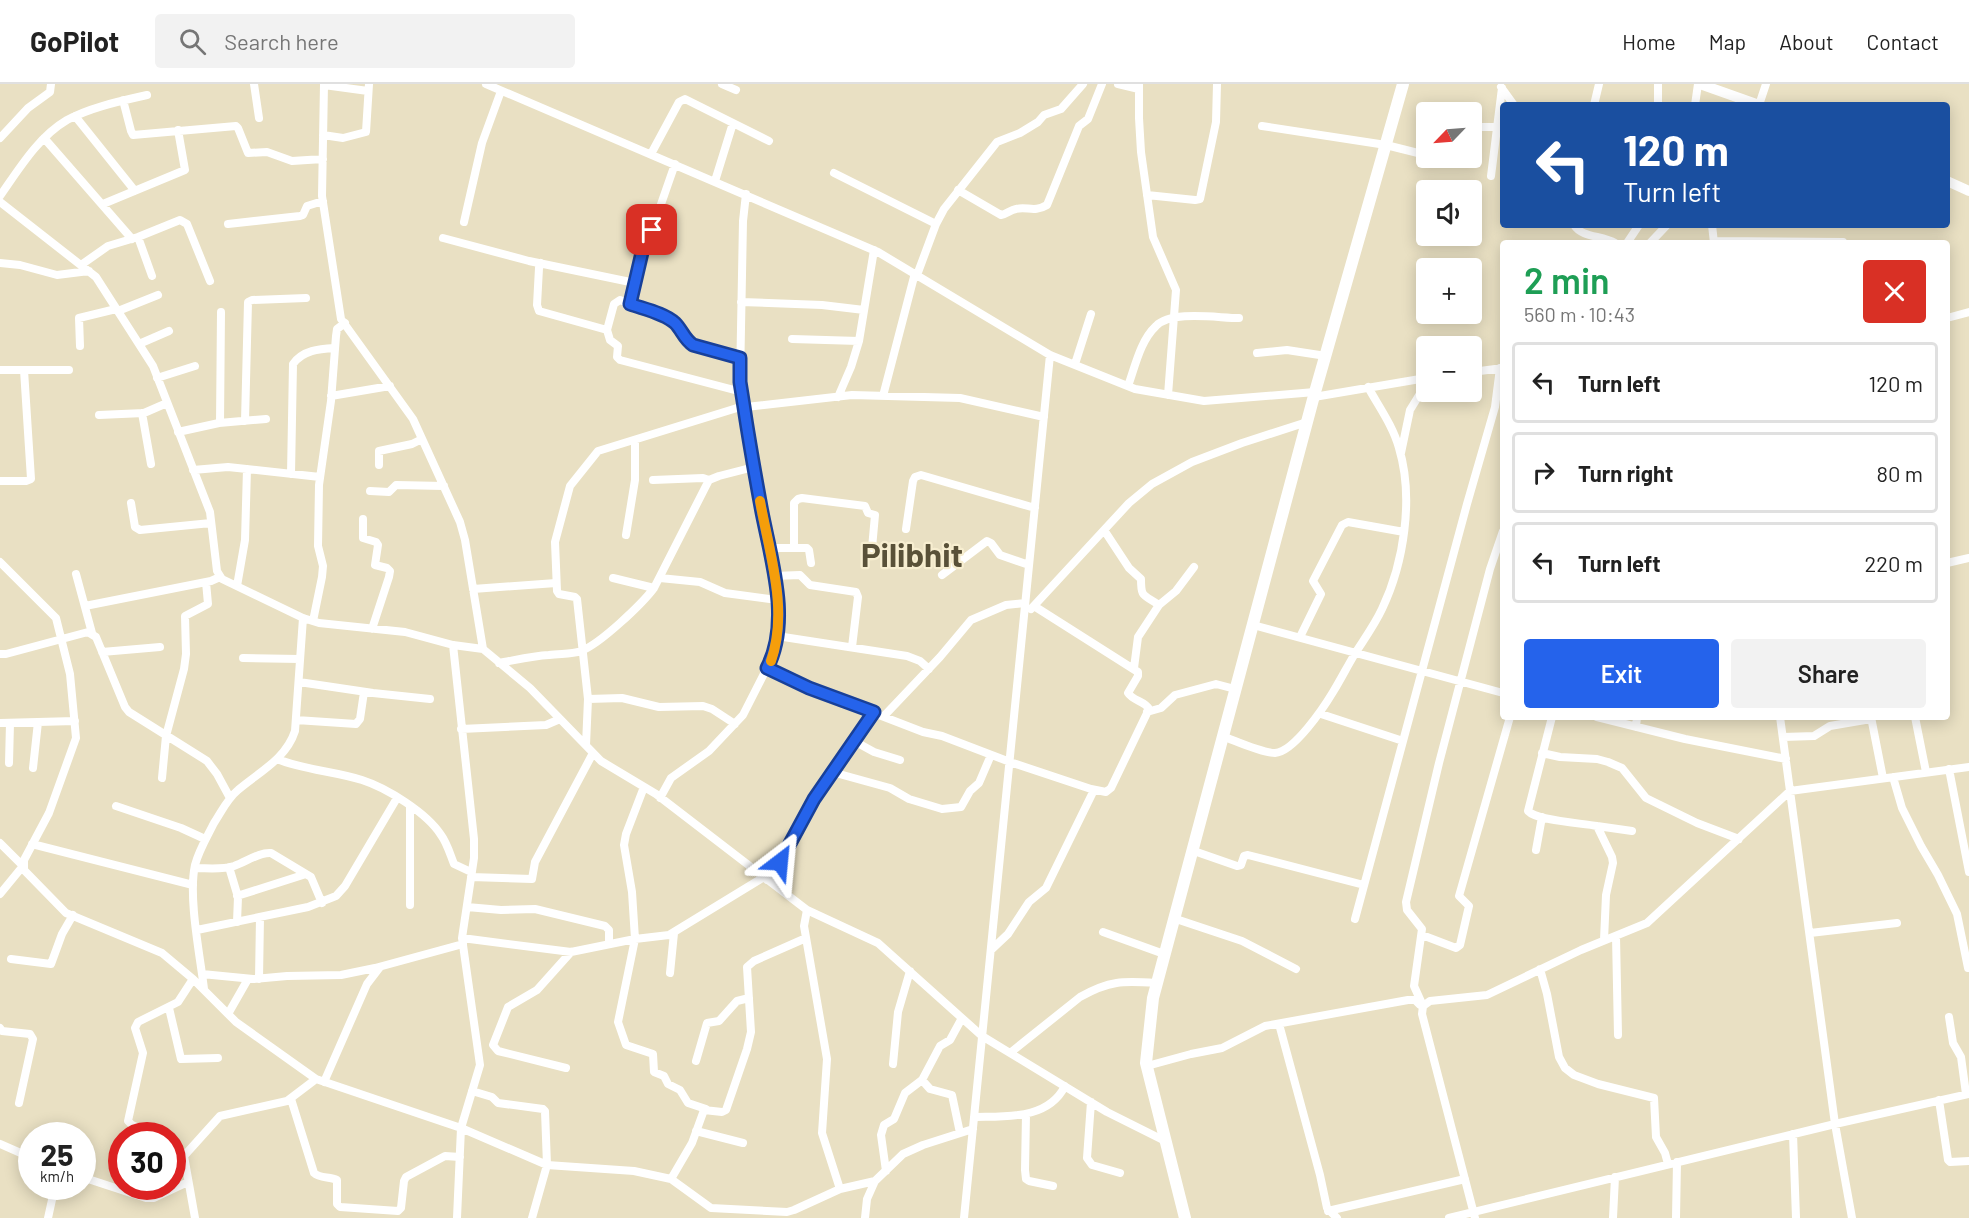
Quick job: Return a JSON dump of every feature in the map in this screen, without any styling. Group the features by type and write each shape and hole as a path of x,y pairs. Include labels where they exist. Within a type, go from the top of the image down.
{"main road":[{"path":"1185,1218 1147,1066 1153,998 1315,394 1403,84"}],"street":[{"path":"0,138 28,108 50,92 51,84"},
{"path":"254,84 259,118"},
{"path":"323,135 343,138 366,132 368,88 324,84 323,135 323,201 341,319 413,420 444,486 463,531 483,650"},
{"path":"486,84 874,250 1050,355 1128,387 1204,401 1315,394 1416,380"},
{"path":"722,84 736,90"},
{"path":"883,396 916,274 944,209 997,141 1020,133 1038,122 1044,115 1061,109 1083,84"},
{"path":"958,190 1001,215 1018,208 1039,210 1047,205 1079,126 1088,119 1102,84"},
{"path":"1118,84 1139,86 1141,152 1155,245 1175,287 1168,395"},
{"path":"1147,195 1200,199 1216,122 1216,84"},
{"path":"1595,102 1599,84"},
{"path":"1658,84 1659,102"},
{"path":"1696,102 1699,84 1750,102"},
{"path":"1760,102 1766,84"},
{"path":"1500,86 1512,102"},
{"path":"1491,176 1500,127 1500,86"},
{"path":"464,222 482,143 501,91"},
{"path":"0,196 23,163 44,138 57,127 75,116 147,94"},
{"path":"123,100 133,135 236,126 248,153 267,152 292,161 323,159"},
{"path":"651,154 681,100 688,100 769,141"},
{"path":"75,116 135,191"},
{"path":"715,181 732,123"},
{"path":"1262,126 1386,145 1416,152"},
{"path":"1482,127 1500,127"},
{"path":"102,204 185,170 178,130"},
{"path":"44,138 135,238 152,276"},
{"path":"630,304 644,244 652,230 675,164"},
{"path":"834,173 937,222"},
{"path":"1950,182 1969,191"},
{"path":"660,798 671,778 709,751 749,706 775,648 777,636 774,576 742,392 741,302 746,194"},
{"path":"228,224 300,216 307,206 323,201"},
{"path":"0,202 96,277 153,366 210,512 217,571 220,577 313,621 405,632 453,645 483,650 530,688 601,761 660,798 807,910 878,943 982,1036 1091,1102 1167,1142"},
{"path":"81,265 108,246 135,238 176,221 183,221 187,224 210,281"},
{"path":"1577,228 1580,232 1609,240"},
{"path":"1653,240 1664,228"},
{"path":"443,238 541,263 635,283"},
{"path":"838,397 859,341 874,250"},
{"path":"0,263 20,265 57,275 89,271"},
{"path":"541,263 538,311 607,330"},
{"path":"80,346 79,318 117,310 158,295"},
{"path":"245,421 248,302 306,298"},
{"path":"740,358 693,345 670,320 620,300 614,304 607,330 610,340 618,346 617,357 620,360 742,392"},
{"path":"741,302 822,305 864,310"},
{"path":"220,423 221,312"},
{"path":"1950,317 1969,312"},
{"path":"1075,364 1091,314"},
{"path":"1128,387 1148,335 1156,326 1174,317 1239,318"},
{"path":"313,621 322,572 318,546 320,477 332,396 337,330 345,323"},
{"path":"139,344 169,332"},
{"path":"792,339 859,341"},
{"path":"291,474 293,364 297,358 314,349 335,348"},
{"path":"1257,353 1287,350 1326,356"},
{"path":"1030,604 1029,565 1050,355"},
{"path":"158,378 195,366"},
{"path":"1482,371 1500,368"},
{"path":"0,370 69,370"},
{"path":"0,481 26,481 31,478 24,370"},
{"path":"1355,919 1495,407 1500,379"},
{"path":"332,396 390,386"},
{"path":"1222,736 1275,753 1290,746 1321,714 1386,601 1399,560 1406,500 1401,456 1392,429 1368,387"},
{"path":"586,745 588,699 576,599 559,594 556,583 555,542 570,486 598,451 744,407 838,397 960,398 1044,417"},
{"path":"1401,456 1410,410 1416,400"},
{"path":"99,415 142,413 167,403"},
{"path":"142,413 151,464"},
{"path":"178,432 220,423 266,419"},
{"path":"964,1218 1024,616 1030,604 1129,503 1152,484 1178,468 1242,443 1308,422"},
{"path":"379,465 380,451 412,444 422,439"},
{"path":"626,535 635,480 634,440"},
{"path":"193,470 223,467 320,477"},
{"path":"653,480 704,478 709,480 754,467"},
{"path":"237,586 245,540 247,469"},
{"path":"906,529 913,481 915,477 921,475 1035,508"},
{"path":"499,663 582,650 606,634 654,588 709,480"},
{"path":"370,491 389,492 396,485 444,486"},
{"path":"794,548 794,503 802,498 865,506 868,513 875,515 872,548"},
{"path":"131,503 135,527 140,531 211,523"},
{"path":"363,519 363,538 376,542 378,545 375,565 390,571 372,629"},
{"path":"1300,637 1321,594 1312,581 1342,525 1348,522 1404,532"},
{"path":"1104,530 1129,568 1141,579 1140,589 1143,595 1159,605"},
{"path":"1475,1215 1422,1014 1423,1006 1414,986 1422,929 1407,910 1406,902 1490,569 1500,540"},
{"path":"942,574 987,541 1000,555 1029,565"},
{"path":"769,548 807,548 811,563"},
{"path":"1950,562 1969,558"},
{"path":"0,562 56,618 70,674 76,738 50,813 24,860 23,866 0,894"},
{"path":"1134,668 1138,637 1159,605 1176,591 1194,567"},
{"path":"76,574 92,633 96,637 125,707 129,712 207,761 230,798"},
{"path":"774,576 800,575 810,585 856,592 858,597 852,647"},
{"path":"85,606 206,582 220,577"},
{"path":"613,578 654,588"},
{"path":"660,578 700,582 726,593 777,600"},
{"path":"162,778 166,736 184,669 185,616 208,604 206,582"},
{"path":"473,589 556,583"},
{"path":"767,668 809,688 923,732 936,734 1010,762 1104,792 1111,788 1148,712 1148,707 1128,693 1138,676 1134,668 1030,604 1006,605 971,620 884,716"},
{"path":"204,990 193,885 195,867 205,840 230,798 277,759 292,739 296,720 303,618"},
{"path":"1252,625 1500,692"},
{"path":"0,654 88,632 92,633"},
{"path":"777,636 907,656 920,661 929,669"},
{"path":"453,645 474,839 474,858 463,941 480,1065 461,1128 457,1218"},
{"path":"102,652 160,647"},
{"path":"243,658 300,659"},
{"path":"299,682 430,699"},
{"path":"1148,712 1161,708 1175,695 1216,684 1235,688"},
{"path":"296,720 356,724 360,719 364,692"},
{"path":"588,699 622,698 659,706 703,706 735,724"},
{"path":"202,974 248,979 287,975 341,975 381,967 463,941 571,952 674,933 766,878 783,856 814,799 874,712"},
{"path":"1321,714 1403,741"},
{"path":"461,729 546,725 560,719"},
{"path":"1422,935 1456,948 1460,945 1469,906 1459,896 1509,720"},
{"path":"1551,720 1528,810 1530,813 1542,817 1632,831"},
{"path":"1608,720 1685,739 1786,759"},
{"path":"1635,727 1636,720"},
{"path":"1780,720 1835,1124 1852,1218"},
{"path":"1783,737 1814,736 1830,726 1861,720"},
{"path":"1871,720 1883,778"},
{"path":"1916,720 1926,772"},
{"path":"0,723 75,721"},
{"path":"33,768 38,722"},
{"path":"9,763 10,723"},
{"path":"854,741 874,752 900,760"},
{"path":"277,759 292,765 362,780 397,798 438,830 454,864 471,875 532,879 536,862 593,753"},
{"path":"1542,753 1560,757 1597,759 1622,768 1646,798 1689,820 1738,838"},
{"path":"832,772 890,788 909,799 942,809 952,809 960,807 970,791 979,783 992,755"},
{"path":"1423,1006 1430,1001 1487,995 1604,940 1647,923 1790,791 1969,767"},
{"path":"1949,770 1969,872"},
{"path":"1893,777 1902,808 1957,914 1968,968"},
{"path":"644,787 624,845 632,892 635,939 618,1023 624,1042 628,1046 651,1052 654,1056 654,1072 665,1077 668,1084 680,1090 688,1103 722,1112 726,1110 750,1040 746,972 750,963 807,938"},
{"path":"991,950 1012,928 1029,902 1046,888 1095,790"},
{"path":"197,930 322,903 336,896 345,886 397,798"},
{"path":"116,806 181,828 205,840"},
{"path":"410,807 410,905"},
{"path":"1536,850 1542,817"},
{"path":"1598,825 1613,863 1606,895 1604,940"},
{"path":"0,843 66,913 162,953 193,979 236,1022 320,1080 461,1128 548,1165 634,1171 671,1179 714,1213 787,1212 840,1189 875,1181"},
{"path":"33,844 193,885"},
{"path":"1191,850 1237,866 1241,865 1244,856 1248,855 1364,885"},
{"path":"195,867 229,867 268,852 313,880 322,903"},
{"path":"229,867 237,896 237,922"},
{"path":"237,896 306,874"},
{"path":"467,907 501,910 536,909 605,926 609,930 609,944"},
{"path":"807,910 804,926 827,1059 827,1086 822,1133 840,1189"},
{"path":"11,959 51,964 62,934 73,915"},
{"path":"259,979 260,917"},
{"path":"1173,918 1242,941 1296,969"},
{"path":"1810,933 1898,923"},
{"path":"1102,932 1164,954"},
{"path":"670,973 674,933"},
{"path":"1616,936 1618,1035"},
{"path":"566,1068 498,1051 493,1045 508,1007 542,986 571,952"},
{"path":"186,1154 223,1114 291,1099 320,1080 367,984 381,967"},
{"path":"1540,969 1562,1064 1574,1075 1598,1084 1654,1098 1656,1137 1668,1164"},
{"path":"893,1064 898,1012 910,971"},
{"path":"130,1122 142,1053 135,1028 138,1022 169,1008 181,999 193,979"},
{"path":"228,1014 248,979"},
{"path":"1010,1053 1092,990 1115,982 1157,983"},
{"path":"696,1061 707,1023 719,1021 736,1001 749,998"},
{"path":"1147,1066 1222,1048 1259,1028 1279,1023 1411,999 1423,1006"},
{"path":"169,1008 181,1059 218,1058"},
{"path":"1449,1218 1475,1215 1615,1177 1968,1094 1961,1057 1953,1043 1949,1017"},
{"path":"886,1171 881,1135 884,1125 894,1119 906,1093 922,1080 940,1046 950,1040 962,1018"},
{"path":"1279,1023 1328,1211 1337,1218"},
{"path":"0,1028 2,1031 30,1034 33,1039 19,1103"},
{"path":"922,1080 930,1089 952,1095 960,1133"},
{"path":"974,1117 1026,1114 1043,1109 1061,1094 1065,1086"},
{"path":"472,1090 492,1097 498,1103 543,1109 546,1114 548,1165 532,1218"},
{"path":"291,1099 314,1173 338,1180 337,1204 340,1207 398,1211 401,1208 406,1177 445,1156 460,1157"},
{"path":"1939,1101 1948,1160 1950,1162 1969,1161"},
{"path":"1091,1102 1087,1158 1092,1165 1120,1173"},
{"path":"671,1179 690,1147 703,1111 706,1109"},
{"path":"1026,1114 1025,1176 1029,1181 1053,1186"},
{"path":"864,1218 867,1199 875,1181 903,1154 973,1129"},
{"path":"696,1131 743,1143"},
{"path":"1794,1134 1796,1218"},
{"path":"0,1144 18,1152"},
{"path":"1676,1218 1677,1162"},
{"path":"186,1169 195,1218"},
{"path":"1613,1218 1615,1177"},
{"path":"1328,1211 1465,1179"},
{"path":"96,1182 146,1198 154,1198 188,1182"},
{"path":"48,1218 52,1200"}],"slow traffic":[{"path":"760,501 778,610 777,636 771,661"}],"district":[{"name":"Pilibhit","path":"912,554"}],"route":[{"path":"652,230 644,244 630,304 675,323 687,341 693,345 740,358 740,382 778,610 775,648 767,668 809,688 874,712 814,799 780,862"}]}
